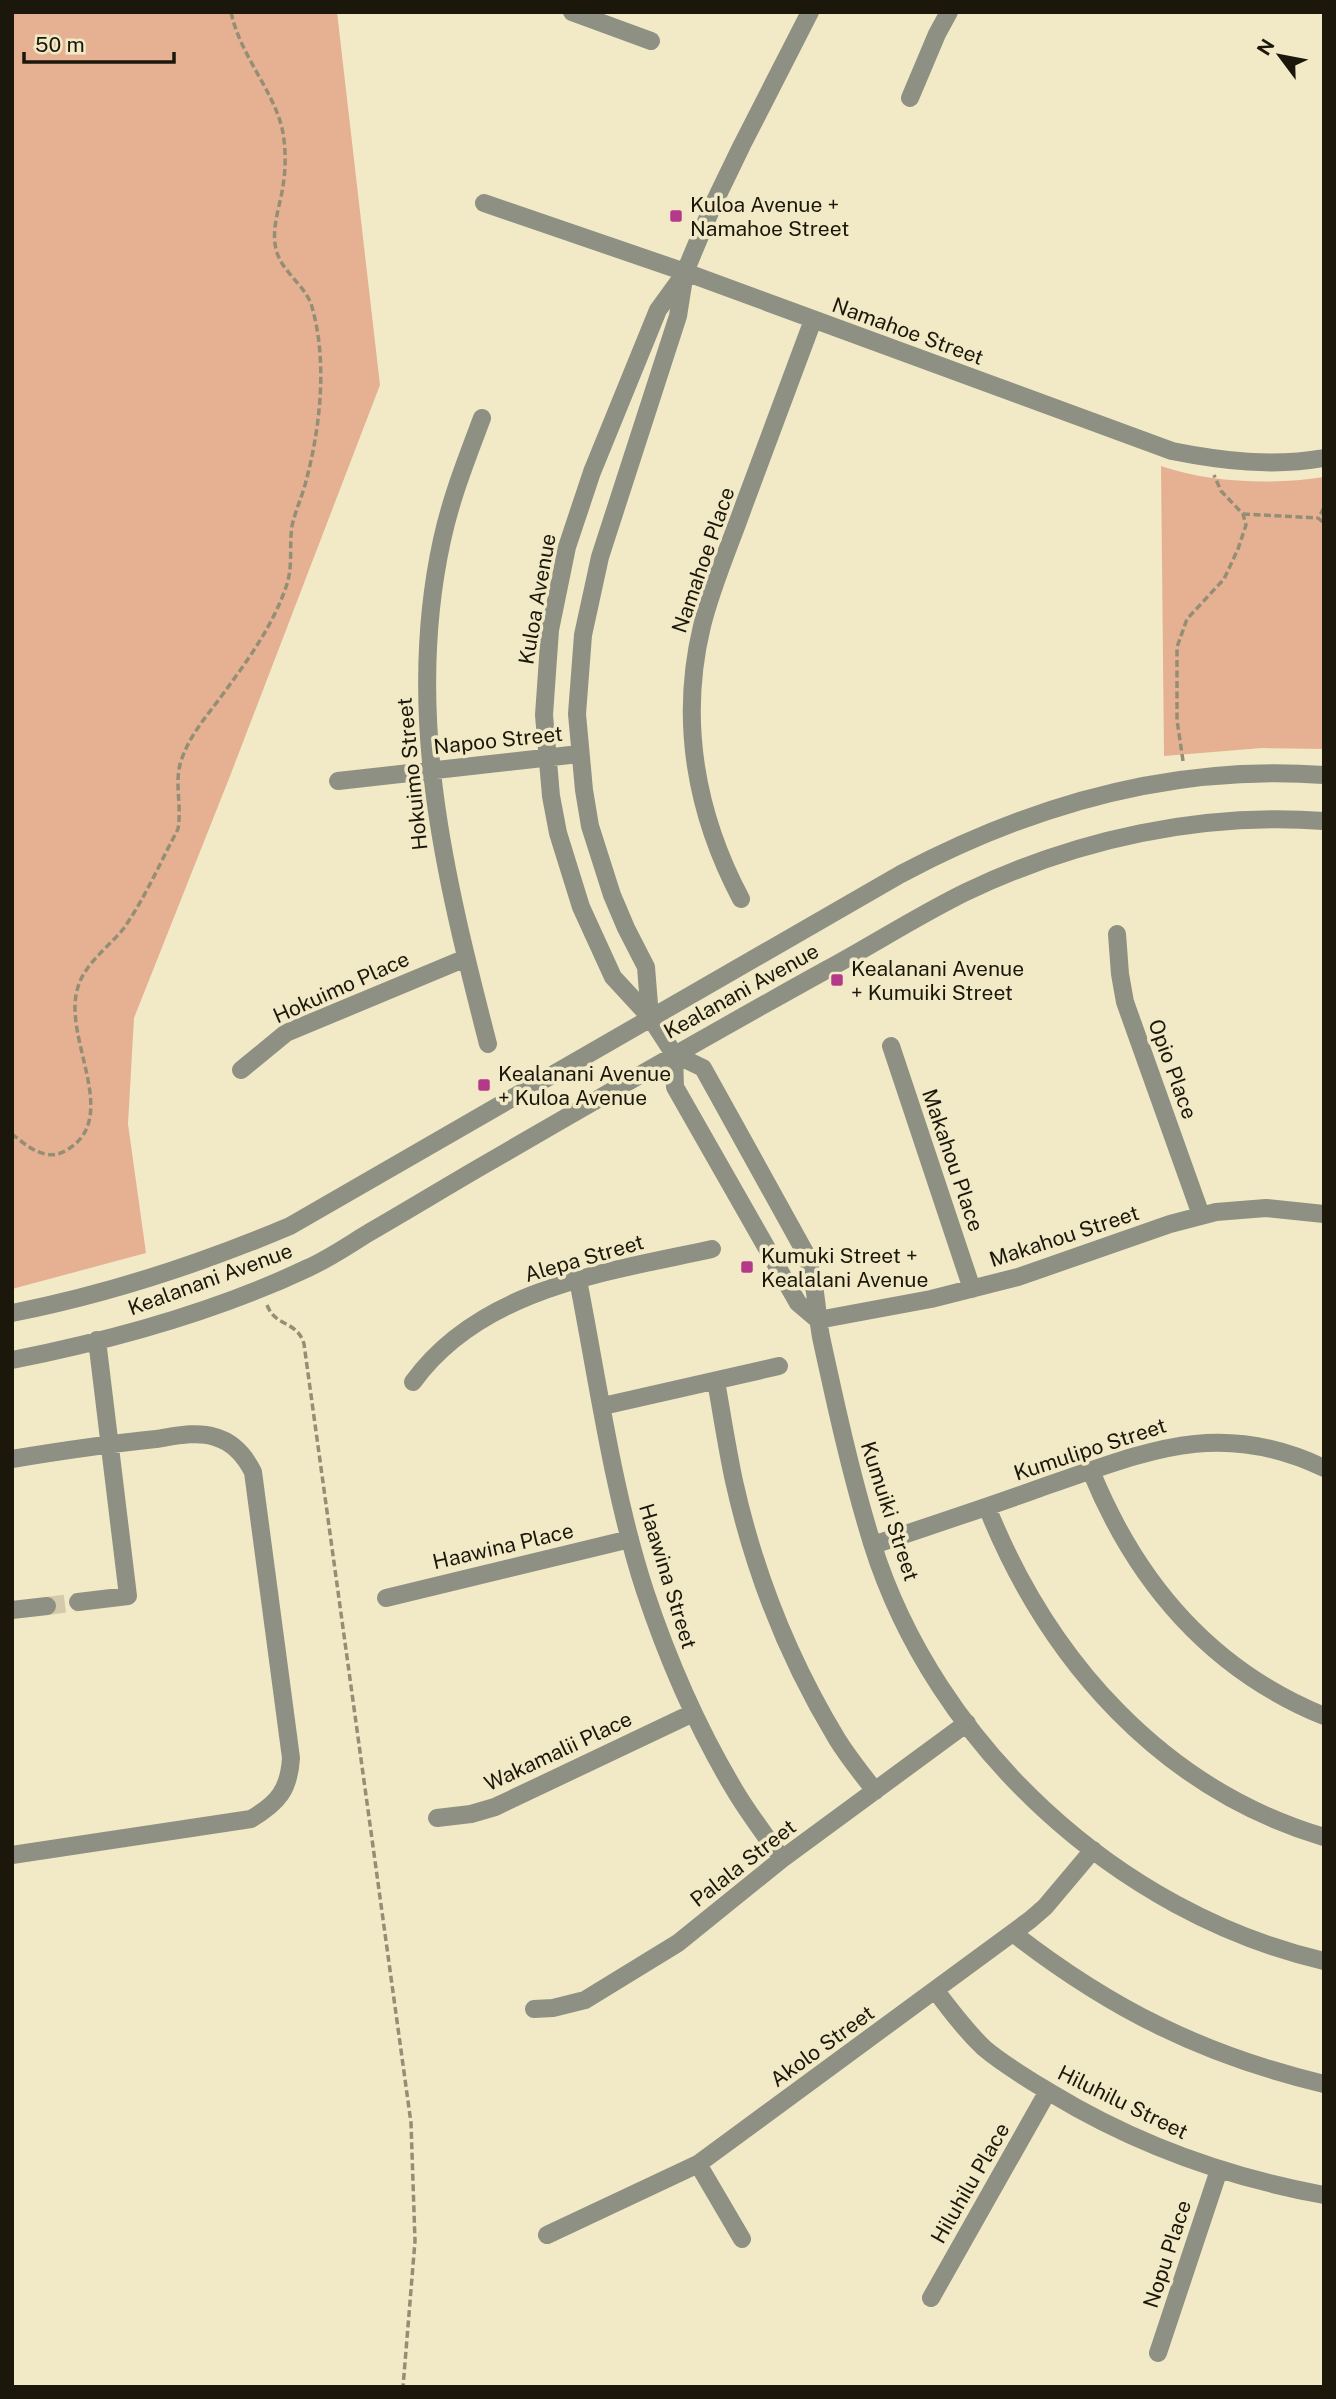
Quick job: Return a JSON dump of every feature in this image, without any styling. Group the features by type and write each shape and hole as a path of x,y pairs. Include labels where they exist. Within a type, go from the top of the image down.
{"street":[{"path":"572,12 652,41"},
{"name":"Kuloa Avenue","path":"674,1054 650,1017 613,977 581,907 558,834 546,757 545,672 550,630 567,547 607,434 658,310 685,272 719,193 810,12"},
{"path":"910,98 949,12"},
{"name":"Namahoe Street","path":"484,203 685,272 1172,451 1206,458 1276,463 1324,458"},
{"name":"Kuloa Avenue","path":"650,1017 646,967 626,928 590,826 579,754 578,674 590,595 600,556 678,316 685,272"},
{"name":"Namahoe Place","path":"741,899 718,850 704,810 692,746 692,683 696,654 711,596 813,320"},
{"name":"Hokuimo Street","path":"482,418 454,495 434,583 426,670 426,711 430,769 440,838 488,1044"},
{"name":"Napoo Street","path":"338,782 430,769 579,754"},
{"name":"Kealanani Avenue","path":"12,1313 154,1278 290,1226 901,874 975,837 1074,801 1120,790 1185,779 1262,774 1324,775"},
{"name":"Kealanani Avenue","path":"12,1360 167,1322 310,1267 674,1054 953,898 1003,875 1044,859 1119,838 1173,827 1263,820 1324,821"},
{"name":"Opio Place","path":"1117,934 1119,974 1125,1003 1201,1215"},
{"name":"Hokuimo Place","path":"241,1070 286,1033 466,958"},
{"name":"Makahou Place","path":"891,1046 972,1289"},
{"path":"674,1054 674,1087 798,1303 818,1320"},
{"name":"Kumuiki Street","path":"674,1054 703,1068 806,1254 814,1278 818,1320 842,1436 873,1545 913,1638 967,1723 1015,1781 1046,1812 1093,1850 1143,1885 1191,1912 1271,1946 1324,1961"},
{"name":"Makahou Street","path":"818,1320 932,1299 1018,1277 1201,1215 1266,1208 1324,1214"},
{"name":"Alepa Street","path":"413,1382 449,1342 506,1306 542,1290 578,1280 712,1249"},
{"name":"Haawina Street","path":"578,1280 630,1539 659,1630 693,1713 735,1791 782,1859"},
{"path":"78,1602 128,1596 97,1340"},
{"path":"603,1406 779,1366"},
{"path":"716,1381 735,1482 757,1565 772,1605 820,1709 838,1741 875,1791"},
{"path":"12,1459 196,1434 214,1436 232,1445 246,1459 253,1472 291,1758 290,1777 271,1807 251,1819 12,1855"},
{"name":"Kumulipo Street","path":"873,1545 1159,1448 1209,1441 1259,1445 1284,1451 1324,1468"},
{"path":"1091,1471 1119,1533 1136,1562 1179,1615 1211,1646 1255,1680 1324,1716"},
{"path":"987,1507 1002,1543 1039,1613 1061,1646 1112,1707 1140,1734 1204,1782 1275,1820 1324,1837"},
{"name":"Haawina Place","path":"386,1598 630,1539"},
{"path":"12,1610 47,1606"},
{"name":"Wakamalii Place","path":"438,1818 471,1814 495,1807 693,1713"},
{"name":"Palala Street","path":"534,2009 572,2004 597,1994 678,1942 782,1859 967,1723"},
{"name":"Akolo Street","path":"547,2235 698,2164 1013,1933 1045,1907 1093,1850"},
{"path":"1013,1933 1088,1987 1167,2031 1245,2062 1324,2084"},
{"name":"Hiluhilu Street","path":"936,1991 960,2023 986,2050 1048,2091 1139,2140 1219,2170 1273,2186 1324,2195"},
{"name":"Hiluhilu Place","path":"931,2298 1048,2091"},
{"path":"698,2164 742,2239"},
{"name":"Nopu Place","path":"1158,2353 1219,2170"}],"path":[{"path":"12,1134 38,1152 49,1155 61,1153 84,1136 90,1122 91,1102 89,1081 75,1022 74,1002 78,985 88,967 123,928 178,829 181,814 178,780 180,763 187,746 198,726 251,654 288,581 292,528 305,485 319,405 319,341 311,302 275,248 275,229 286,156 282,128 271,99 247,56 231,12"},
{"path":"1185,779 1177,720 1177,647 1187,619 1224,579 1246,525 1243,514 1222,491 1206,458"},
{"path":"1318,518 1324,508"},
{"path":"1243,514 1318,518 1324,523"},
{"path":"260,1288 272,1316 296,1329 304,1345 411,2123 415,2241 403,2387"}],"shaded area":[{"path":"12,12 337,12 380,385 134,1018 128,1124 146,1253 12,1289"},
{"path":"1161,466 1200,476 1242,481 1324,477 1324,749 1262,748 1164,756"}],"tunnel":[{"path":"47,1606 78,1602"}],"place":[{"name":"Kuloa Avenue + Namahoe Street","path":"676,216"},
{"name":"Kealanani Avenue + Kumuiki Street","path":"837,980"},
{"name":"Kealanani Avenue + Kuloa Avenue","path":"484,1085"},
{"name":"Kumuki Street + Kealalani Avenue","path":"747,1267"}]}
